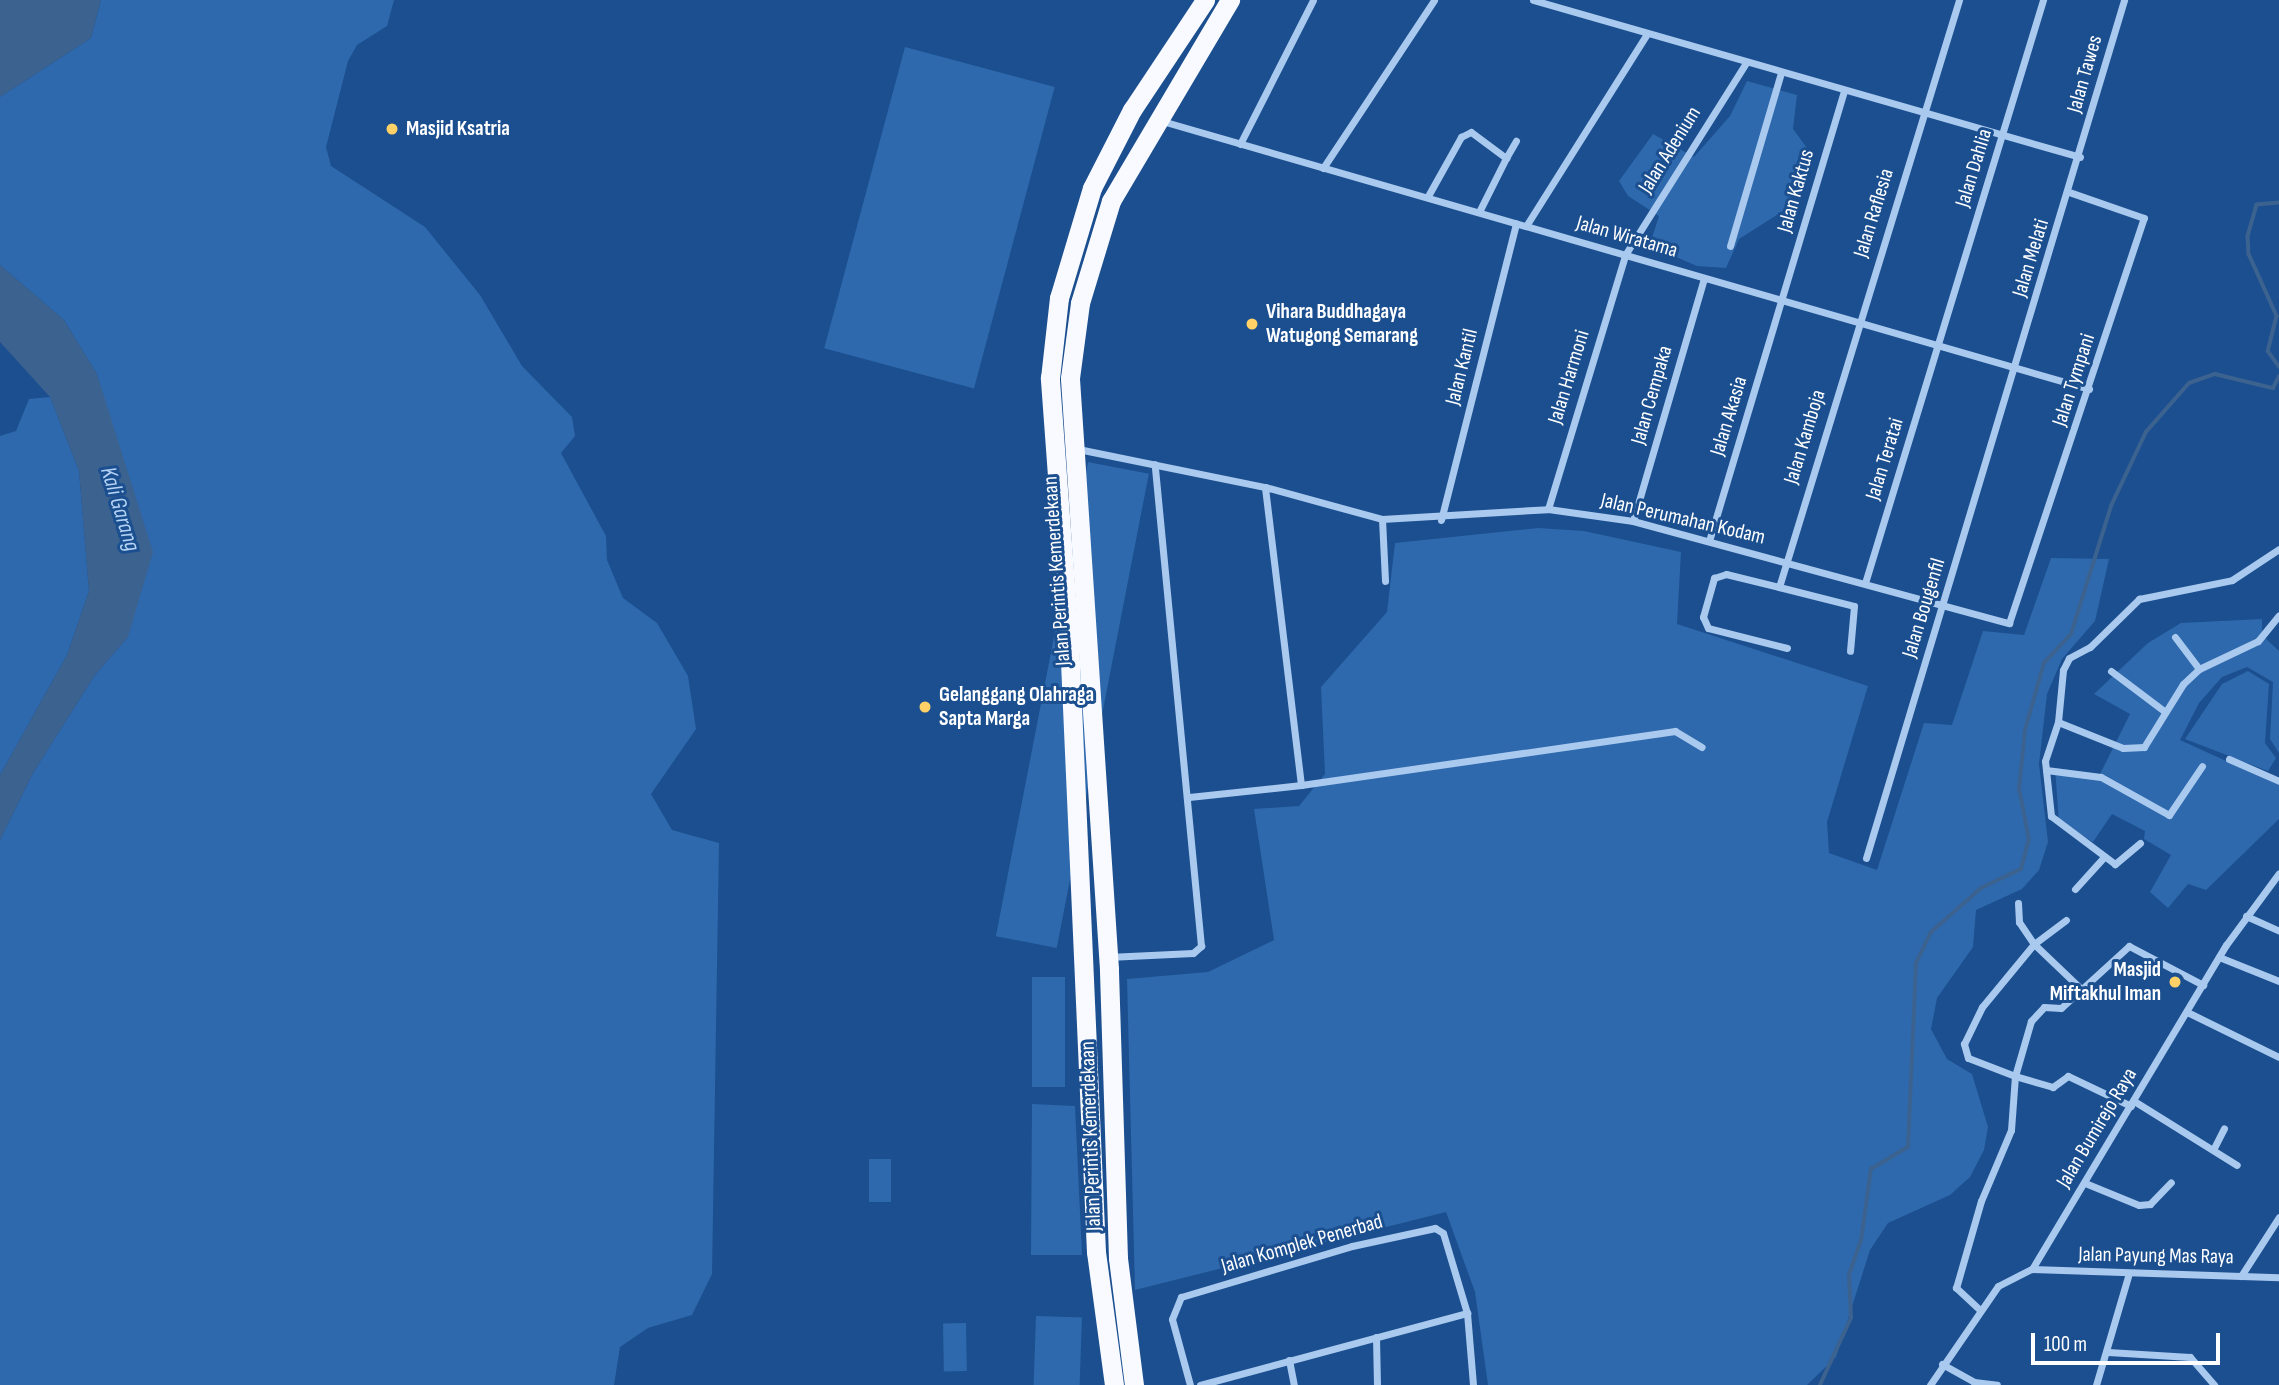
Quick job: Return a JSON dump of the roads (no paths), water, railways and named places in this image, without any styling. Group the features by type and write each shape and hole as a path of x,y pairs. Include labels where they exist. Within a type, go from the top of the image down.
{"highway":[{"name":"Jalan Perintis Kemerdekaan","path":"1134,1385 1118,1258 1108,957 1049,416 1059,298 1109,151 1205,0"},
{"name":"Jalan Perintis Kemerdekaan","path":"1114,1385 1096,1252 1070,378 1080,303 1111,201 1155,119 1230,0"}],"street":[{"path":"1240,144 1285,60 1283,51 1313,0"},
{"path":"1323,168 1434,0"},
{"path":"1533,0 2080,157"},
{"path":"1923,113 1959,0"},
{"name":"Jalan Dahlia","path":"1937,345 2043,0"},
{"name":"Jalan Tawes","path":"2080,157 2124,0"},
{"path":"1526,226 1647,34"},
{"name":"Jalan Adenium","path":"1625,255 1746,63"},
{"path":"1730,246 1781,73"},
{"name":"Jalan Kaktus","path":"1782,300 1844,90"},
{"name":"Jalan Raflesia","path":"1858,322 1923,113"},
{"name":"Jalan Wiratama","path":"1155,119 2089,389"},
{"path":"1428,196 1467,132 1506,159"},
{"path":"1479,212 1516,141"},
{"name":"Jalan Melati","path":"2015,368 2080,157"},
{"name":"Jalan Tympani","path":"2004,625 2014,619 2144,218 2069,192"},
{"name":"Jalan Kantil","path":"1441,520 1516,223"},
{"name":"Jalan Harmoni","path":"1548,509 1625,255"},
{"name":"Jalan Cempaka","path":"1633,521 1704,278"},
{"name":"Jalan Akasia","path":"1709,541 1782,300"},
{"name":"Jalan Kamboja","path":"1779,587 1858,322"},
{"name":"Jalan Teratai","path":"1866,583 1937,345"},
{"name":"Jalan Bougenfil","path":"1866,858 2015,368"},
{"name":"Jalan Perumahan Kodam","path":"1071,448 1265,486 1382,519 1441,520 1548,509 1633,521 1866,583 2004,625"},
{"path":"1108,957 1193,953 1201,946 1156,464"},
{"path":"1265,486 1301,785"},
{"path":"1382,519 1385,581"},
{"path":"2140,843 2117,864 2057,826 2046,770 2069,658 2090,647 2139,599 2232,580 2279,549"},
{"path":"1787,648 1709,628 1703,617 1718,574 1854,606 1850,651"},
{"path":"2058,722 2139,750 2164,711 2199,669 2258,641 2279,615"},
{"path":"2175,637 2199,669"},
{"path":"2111,671 2164,711"},
{"path":"1189,797 1301,785 1675,731 1702,747"},
{"path":"2229,759 2279,780"},
{"path":"2046,770 2101,776 2169,814 2202,766"},
{"path":"2075,889 2104,857"},
{"name":"Jalan Bumirejo Raya","path":"2032,1269 2219,957 2279,873"},
{"path":"2018,904 2019,922 2034,944 2080,987"},
{"path":"2246,916 2279,931"},
{"path":"2066,920 2034,944 1982,1007 1964,1044 1968,1058 2053,1087 2068,1076 2132,1103 2214,1149 2237,1166"},
{"path":"1980,1310 1956,1288 1981,1201 2011,1130 2015,1076 2031,1021 2044,1007 2061,1008 2080,987 2129,946 2203,985"},
{"path":"2219,957 2279,981"},
{"path":"2187,1012 2279,1057"},
{"path":"2214,1149 2224,1128"},
{"path":"2085,1182 2139,1205 2150,1204 2171,1182"},
{"path":"2241,1276 2279,1217"},
{"name":"Jalan Komplek Penerbad","path":"1190,1385 1172,1319 1181,1297 1352,1247 1435,1228 1443,1233 1467,1313 1473,1385"},
{"path":"1930,1385 1980,1310 2005,1280 2032,1269"},
{"name":"Jalan Payung Mas Raya","path":"2032,1269 2128,1276 2279,1277"},
{"path":"2096,1385 2108,1352 2128,1276"},
{"path":"1200,1385 1467,1313"},
{"path":"1376,1337 1377,1385"},
{"path":"2108,1352 2190,1357 2214,1385"},
{"path":"1289,1360 1294,1385"},
{"path":"1942,1364 1974,1382 1997,1385"}],"water":[{"path":"0,0 101,0 91,38 0,97"},
{"name":"Kali Garang","path":"0,265 64,320 97,374 153,552 128,637 95,675 33,773 0,840 0,775 67,655 89,591 79,471 50,397 0,342"}],"waterway":[{"path":"2279,203 2257,205 2248,236 2249,254 2277,316 2268,351 2279,366"},
{"path":"1820,1385 1851,1318 1849,1275 1861,1241 1871,1169 1908,1147 1916,963 1931,932 1981,888 2021,869 2029,840 2019,789 2025,730 2044,663 2071,634 2111,506 2146,432 2189,383 2215,374 2273,388 2279,376"}],"place":[{"name":"Masjid Ksatria","path":"392,129"},
{"name":"Vihara Buddhagaya Watugong Semarang","path":"1252,324"},
{"name":"Gelanggang Olahraga Sapta Marga","path":"925,707"},
{"name":"Masjid Miftakhul Iman","path":"2175,982"}]}
